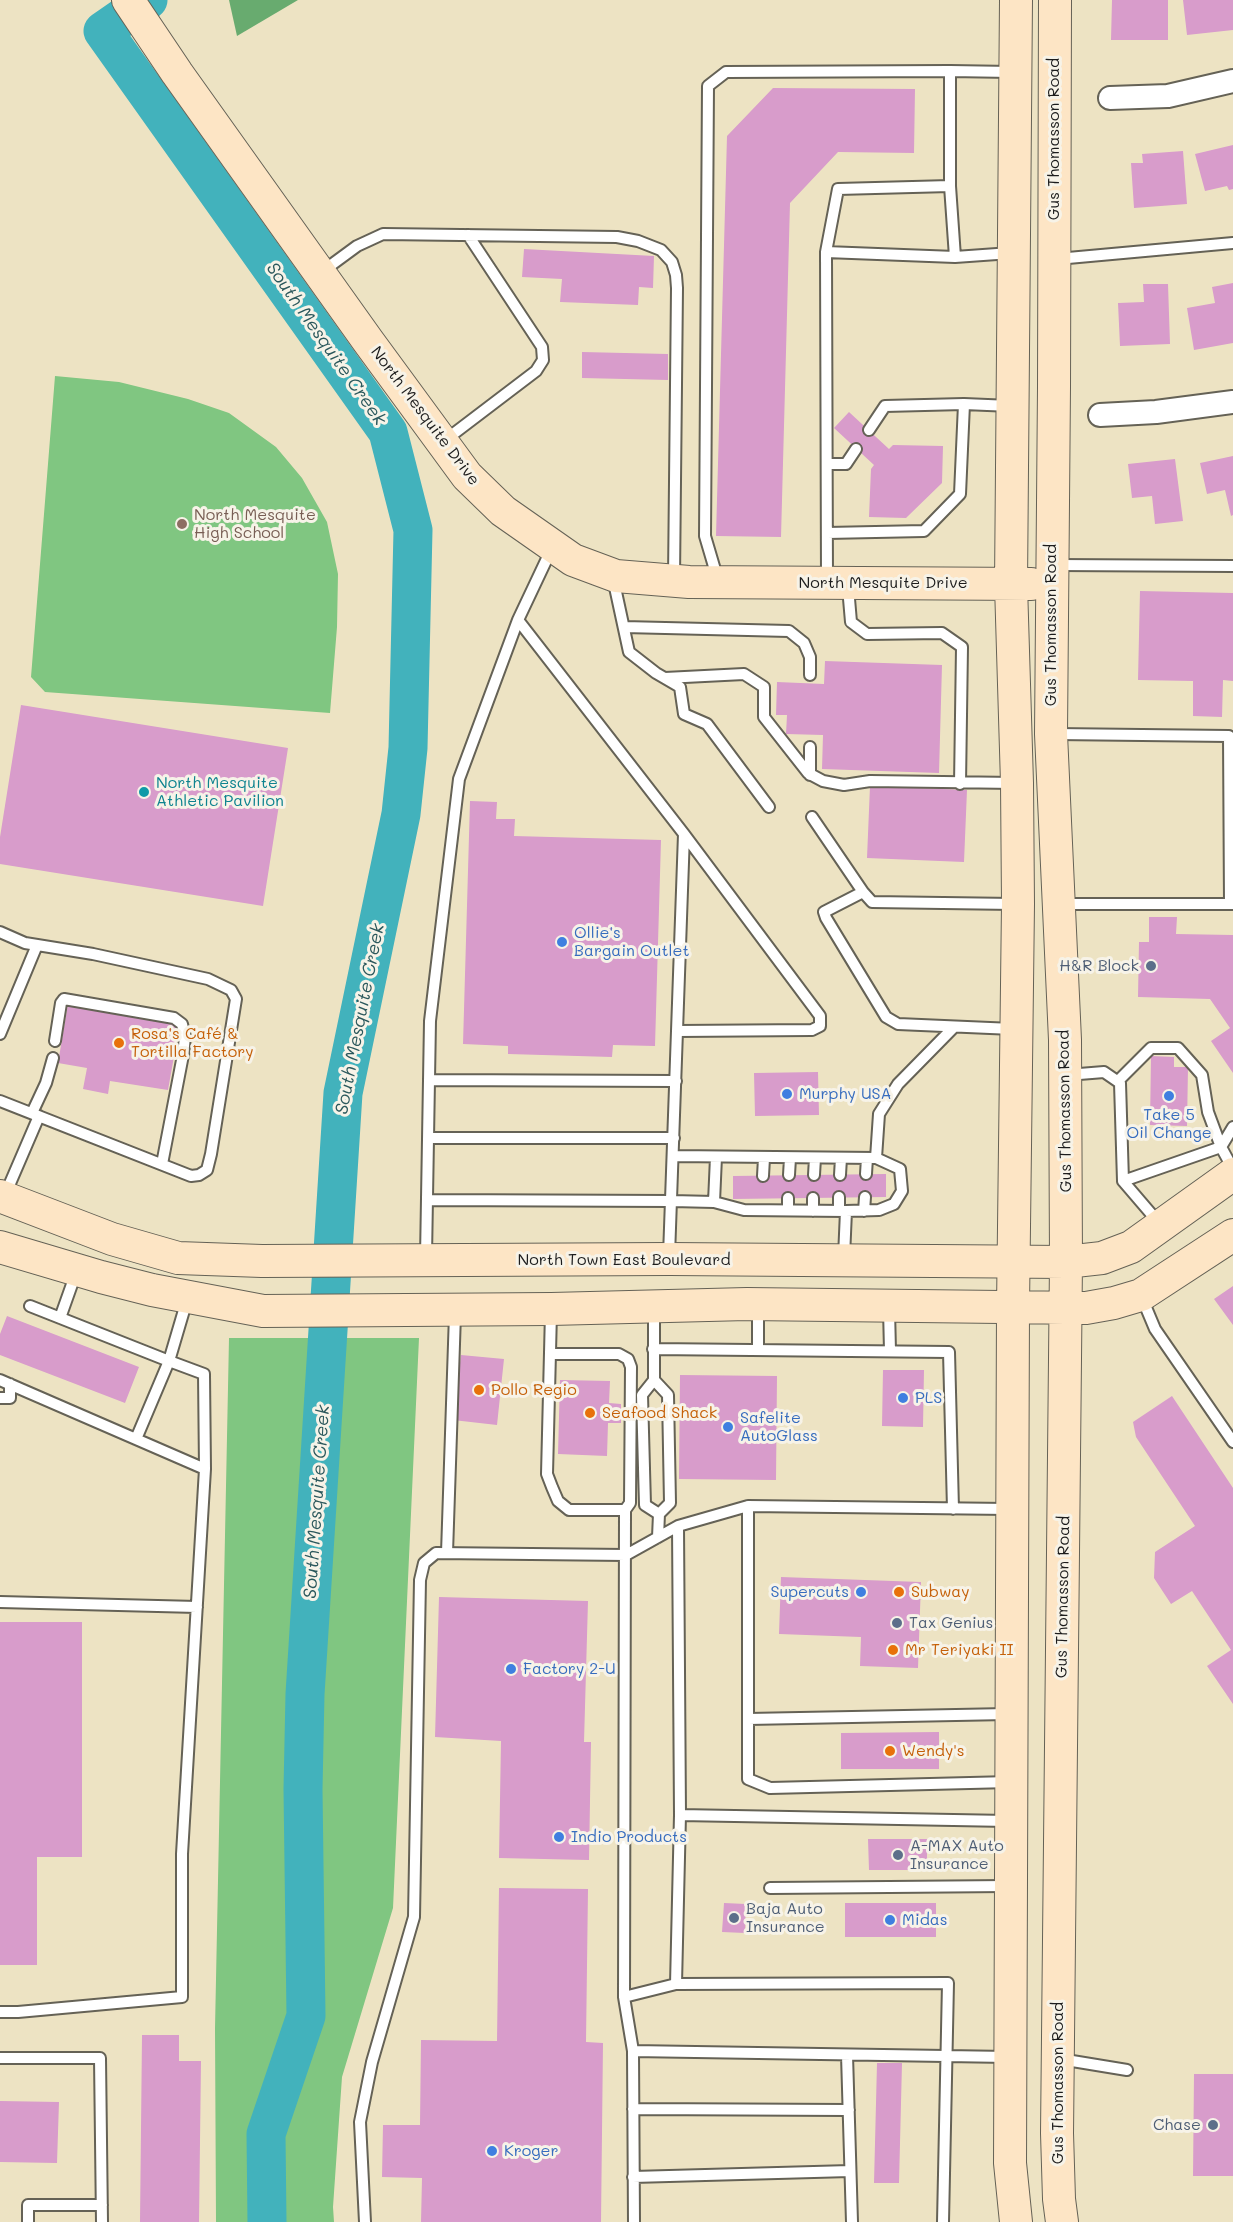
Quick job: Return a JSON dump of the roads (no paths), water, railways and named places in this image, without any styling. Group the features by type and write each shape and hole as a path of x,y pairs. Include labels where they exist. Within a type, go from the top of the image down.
{"main road":[{"name":"North Mesquite Drive","path":"128,0 177,73 468,476 503,511 573,560 612,575 674,581 1011,585 1052,574"},
{"path":"1016,0 1011,585 1017,783 1017,904 1012,1307 1010,2163 1016,2222"},
{"name":"Gus Thomasson Road","path":"1055,0 1050,734 1060,904 1065,1075 1066,1307 1057,2133 1062,2222"},
{"path":"1015,253 1053,260"},
{"path":"1017,904 1060,904"},
{"name":"North Town East Boulevard","path":"1,1201 112,1239 178,1258 262,1261 669,1259 1066,1262 1102,1258 1131,1247 1161,1225 1227,1160"},
{"path":"0,1247 152,1290 263,1311 758,1305 1086,1308 1141,1295 1233,1235"},
{"path":"655,1306 669,1259"},
{"path":"1011,2057 1058,2059"}],"street":[{"path":"1110,98 1168,96 1233,81"},
{"path":"1100,415 1156,412 1233,402"}],"lane":[{"path":"950,71 950,186 955,257"},
{"path":"718,582 705,536 708,86 726,72 1015,73"},
{"path":"950,186 838,189 826,252 827,533 838,583 851,622 867,634 942,633 962,647 960,784"},
{"path":"321,273 357,246 383,234 617,237 638,241 661,250 672,262 677,288 674,581"},
{"path":"443,442 536,372 543,360 542,347 468,235"},
{"path":"1053,260 1233,243"},
{"path":"826,252 955,257 1015,253"},
{"path":"827,533 924,531 960,494 964,404"},
{"path":"869,430 885,406 964,404 1014,406"},
{"path":"827,464 846,464 856,449"},
{"path":"426,1261 430,1021 459,780 518,620 554,545"},
{"path":"1052,574 1233,566"},
{"path":"612,575 629,651 680,687 684,714 706,723 770,807"},
{"path":"518,620 684,834 820,1016 820,1026 812,1030 677,1031"},
{"path":"624,627 789,631 804,643 810,657 810,675"},
{"path":"665,678 744,674 764,687 764,717 810,775 823,781 844,784 870,781 1017,783"},
{"path":"1050,734 1231,736 1232,904 1060,904"},
{"path":"810,747 810,775"},
{"path":"812,817 872,902 1017,904"},
{"path":"669,1259 684,834"},
{"path":"863,892 825,912 826,918 885,1017 898,1024 1016,1029"},
{"path":"0,932 24,943 93,954 208,979 231,990 236,999 207,1170 199,1175 191,1176 0,1101"},
{"path":"0,1034 37,945"},
{"path":"55,1041 61,1003 64,999 174,1018 182,1024 185,1037 183,1055 162,1164"},
{"path":"866,1174 879,1114 898,1084 954,1027"},
{"path":"1118,1082 1151,1048 1178,1048 1202,1075 1208,1112 1227,1160 1233,1169"},
{"path":"1,1201 35,1115 53,1058"},
{"path":"1065,1075 1104,1072 1120,1083 1123,1181 1161,1225"},
{"path":"429,1080 676,1081"},
{"path":"1227,1160 1233,1127"},
{"path":"428,1138 674,1138"},
{"path":"427,1200 714,1202 744,1210 864,1211 879,1210 894,1204 902,1191 900,1168 871,1158 673,1156"},
{"path":"714,1202 716,1157"},
{"path":"763,1176 764,1158"},
{"path":"789,1176 790,1158"},
{"path":"814,1175 815,1158"},
{"path":"840,1175 841,1158"},
{"path":"1123,1181 1227,1160"},
{"path":"839,1197 843,1211 844,1260"},
{"path":"864,1211 865,1197"},
{"path":"788,1198 788,1210"},
{"path":"813,1198 813,1211"},
{"path":"762,1199 762,1210"},
{"path":"60,1318 78,1270"},
{"path":"1141,1295 1155,1329 1233,1442"},
{"path":"136,1439 169,1361 188,1297"},
{"path":"758,1305 758,1349"},
{"path":"0,2012 182,1997 182,1854 205,1468 204,1374 30,1306"},
{"path":"655,1306 654,1380 642,1395 645,1505 659,1514"},
{"path":"888,1306 890,1351"},
{"path":"447,1553 455,1309"},
{"path":"551,1309 547,1474 558,1501 568,1510 625,1510"},
{"path":"653,1348 949,1352 953,1509"},
{"path":"550,1354 620,1354 628,1359 631,1366 630,1503 625,1510 624,1996 633,2051 634,2222"},
{"path":"654,1380 668,1395 670,1503 659,1514 658,1537"},
{"path":"5,1382 205,1468"},
{"path":"0,1398 10,1398 5,1382"},
{"path":"365,2222 360,2122 372,2062 414,1917 420,1580 424,1563 436,1553 626,1555 678,1526 748,1506 1012,1509"},
{"path":"748,1506 748,1779 770,1788 1012,1782"},
{"path":"676,1984 680,1815 678,1526"},
{"path":"0,1602 197,1607"},
{"path":"748,1719 1012,1714"},
{"path":"680,1815 1012,1821"},
{"path":"770,1888 1012,1886"},
{"path":"624,1996 676,1984 948,1983 943,2222"},
{"path":"633,2051 1011,2057"},
{"path":"847,2055 852,2222"},
{"path":"0,2058 100,2058 102,2222"},
{"path":"1058,2059 1127,2070"},
{"path":"633,2109 849,2110"},
{"path":"633,2177 850,2171"},
{"path":"28,2222 28,2205 102,2205"}],"waterway":[{"name":"South Mesquite Creek","path":"148,0 103,31 388,432 413,530 408,748 401,814 343,1093 305,1694 303,1789 306,2016 266,2134 267,2222"}],"place":[{"name":"North Mesquite High School","path":"182,524"},
{"name":"North Mesquite Athletic Pavilion","path":"144,792"},
{"name":"Ollie's Bargain Outlet","path":"562,942"},
{"name":"H&R Block","path":"1151,966"},
{"name":"Rosa's Café & Tortilla Factory","path":"119,1043"},
{"name":"Murphy USA","path":"787,1094"},
{"name":"Take 5 Oil Change","path":"1169,1096"},
{"name":"Pollo Regio","path":"479,1390"},
{"name":"PLS","path":"903,1398"},
{"name":"Seafood Shack","path":"590,1413"},
{"name":"Safelite AutoGlass","path":"728,1427"},
{"name":"Supercuts","path":"861,1592"},
{"name":"Subway","path":"899,1592"},
{"name":"Tax Genius","path":"897,1623"},
{"name":"Mr Teriyaki II","path":"893,1650"},
{"name":"Factory 2-U","path":"511,1669"},
{"name":"Wendy's","path":"890,1751"},
{"name":"Indio Products","path":"559,1837"},
{"name":"A-MAX Auto Insurance","path":"898,1855"},
{"name":"Baja Auto Insurance","path":"734,1918"},
{"name":"Midas","path":"890,1920"},
{"name":"Chase","path":"1213,2125"},
{"name":"Kroger","path":"492,2151"}]}
